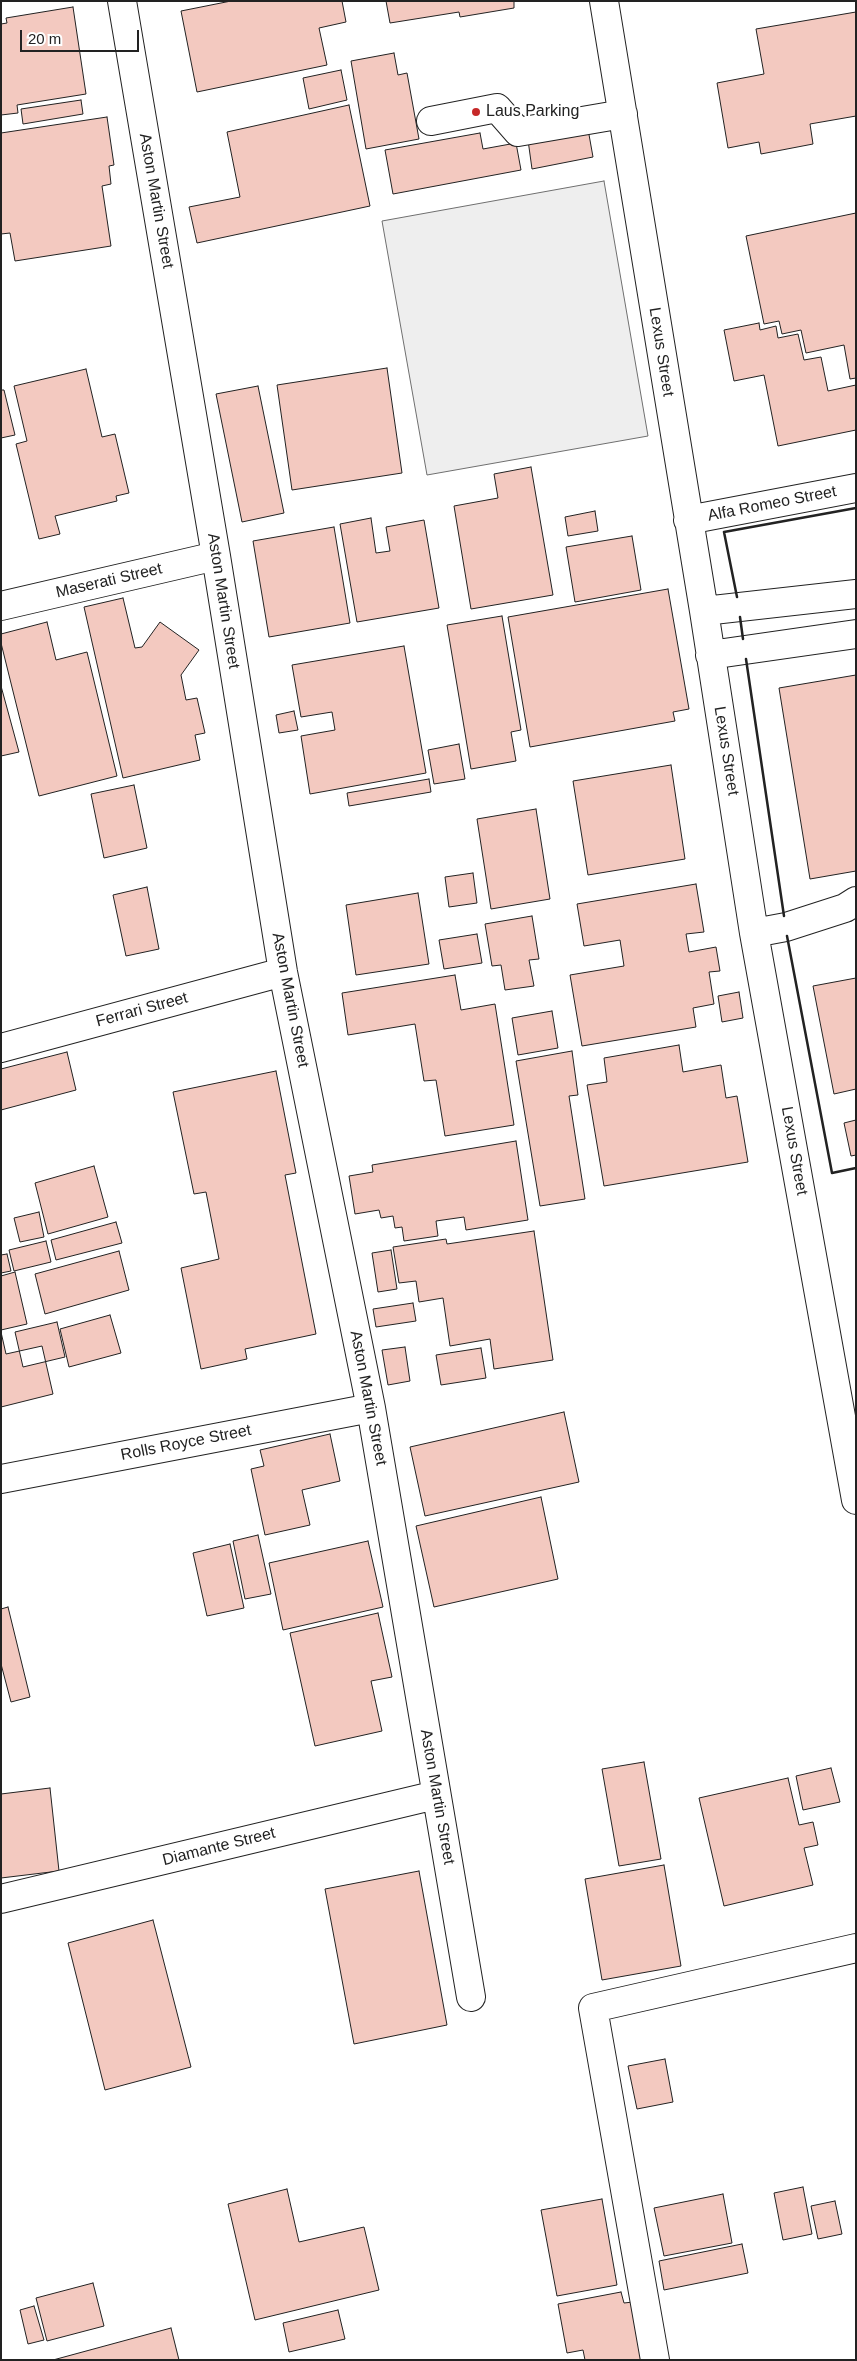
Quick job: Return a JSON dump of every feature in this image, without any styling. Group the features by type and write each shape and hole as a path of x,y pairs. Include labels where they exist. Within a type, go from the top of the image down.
{"street":[{"name":"Aston Martin Street","path":"122,1 216,556 283,972 371,1408 471,1996"},
{"name":"Lexus Street","path":"604,1 704,611 754,933 852,1453 856,1500"},
{"path":"431,121 497,108 518,132 624,114"},
{"name":"Alfa Romeo Street","path":"688,520 856,488"},
{"name":"Maserati Street","path":"1,606 216,556"},
{"path":"704,611 856,594"},
{"path":"710,655 856,634"},
{"path":"754,933 852,909"},
{"name":"Ferrari Street","path":"1,1048 283,972"},
{"name":"Rolls Royce Street","path":"1,1479 371,1408"},
{"name":"Diamante Street","path":"1,1899 436,1795"},
{"path":"655,2360 593,2008 856,1948"}],"shaded area":[{"path":"604,181 648,436 427,475 382,221"}],"building":[{"path":"231,1 342,1 346,22 319,28 327,65 197,92 181,11"},
{"path":"386,1 514,1 514,8 460,17 459,12 390,23"},
{"path":"73,7 86,94 17,105 18,113 1,115 1,24 7,23 6,18"},
{"path":"856,12 856,116 810,124 813,144 761,154 759,142 728,148 717,83 764,74 756,29"},
{"path":"394,53 398,75 407,73 419,139 366,149 351,61"},
{"path":"341,70 347,100 309,109 303,78"},
{"path":"81,100 83,114 23,124 21,109"},
{"path":"349,105 370,206 197,243 189,207 240,197 227,132"},
{"path":"107,117 114,165 109,166 111,184 102,186 111,246 15,261 10,233 1,234 1,133"},
{"path":"588,129 593,157 532,169 528,140"},
{"path":"480,133 483,149 516,143 521,170 393,194 385,150"},
{"path":"856,213 856,378 850,379 844,345 806,353 801,330 782,334 779,321 764,324 746,236"},
{"path":"759,323 760,330 776,326 778,338 798,334 804,360 821,357 828,391 856,385 856,430 778,446 764,375 734,381 724,330"},
{"path":"387,368 402,473 292,490 277,385"},
{"path":"86,369 102,437 115,434 129,493 116,496 117,501 55,516 60,534 39,539 16,444 27,441 14,386"},
{"path":"258,386 284,513 242,522 216,394"},
{"path":"1,390 4,390 15,435 1,438"},
{"path":"531,467 553,595 471,609 454,506 498,498 494,474"},
{"path":"595,511 598,531 568,536 565,517"},
{"path":"371,518 376,553 390,551 386,527 424,520 439,608 357,622 340,524"},
{"path":"334,527 350,623 269,637 253,541"},
{"path":"632,536 641,590 575,602 566,547"},
{"path":"668,589 689,709 673,712 675,721 530,747 508,617"},
{"path":"123,598 135,648 142,647 160,622 199,650 181,675 186,700 197,698 205,733 195,735 200,760 123,778 84,607"},
{"path":"502,616 521,730 511,732 516,761 471,769 447,625"},
{"path":"47,622 56,660 87,652 117,776 39,796 1,643 1,634"},
{"path":"404,646 426,773 310,794 301,736 335,730 332,712 301,717 292,665"},
{"path":"856,675 856,871 810,879 779,688"},
{"path":"1,686 19,752 1,756"},
{"path":"294,711 298,730 279,733 276,715"},
{"path":"459,744 465,779 434,784 428,750"},
{"path":"671,765 685,859 588,875 573,781"},
{"path":"429,779 431,792 349,806 347,793"},
{"path":"134,785 147,848 104,858 91,794"},
{"path":"536,809 550,899 491,909 477,819"},
{"path":"473,873 477,903 449,907 445,877"},
{"path":"696,884 704,932 686,934 689,952 716,947 720,971 709,972 714,1004 693,1008 696,1027 582,1046 570,975 624,966 620,940 584,946 577,904"},
{"path":"147,887 159,949 126,956 113,895"},
{"path":"418,893 429,964 356,975 346,905"},
{"path":"532,916 539,959 529,960 534,986 505,990 501,965 492,966 485,924"},
{"path":"477,934 482,963 444,969 439,940"},
{"path":"455,975 461,1010 495,1004 514,1125 445,1136 436,1080 424,1081 415,1024 348,1035 342,993"},
{"path":"856,978 856,1089 834,1094 813,986"},
{"path":"739,992 743,1018 722,1022 718,996"},
{"path":"552,1011 558,1048 518,1055 512,1018"},
{"path":"679,1045 683,1072 721,1065 726,1098 737,1096 748,1162 604,1186 587,1085 607,1082 604,1058"},
{"path":"572,1051 578,1095 569,1096 585,1199 540,1206 516,1061"},
{"path":"67,1052 76,1090 1,1110 1,1069"},
{"path":"276,1071 296,1173 285,1175 316,1334 245,1349 247,1359 201,1369 181,1268 219,1259 206,1192 194,1194 173,1092"},
{"path":"856,1120 856,1155 851,1156 844,1123"},
{"path":"516,1141 528,1220 466,1230 464,1217 436,1221 438,1236 404,1241 402,1227 395,1228 393,1216 381,1218 379,1210 355,1214 349,1176 373,1172 372,1165"},
{"path":"94,1166 108,1217 48,1234 35,1183"},
{"path":"39,1212 44,1237 20,1242 14,1218"},
{"path":"116,1222 122,1243 56,1260 51,1240"},
{"path":"534,1231 553,1360 494,1369 490,1339 450,1346 443,1298 419,1302 416,1281 399,1283 393,1247 446,1239 447,1244"},
{"path":"46,1241 51,1262 14,1271 9,1250"},
{"path":"391,1250 397,1289 378,1292 372,1253"},
{"path":"119,1251 129,1290 45,1314 35,1274"},
{"path":"7,1254 11,1271 1,1273 1,1255"},
{"path":"15,1272 27,1324 1,1330 1,1276"},
{"path":"413,1303 416,1321 376,1327 373,1309"},
{"path":"110,1315 121,1353 69,1367 60,1329"},
{"path":"57,1322 65,1357 23,1367 15,1332"},
{"path":"1,1332 6,1354 42,1346 53,1394 1,1407"},
{"path":"405,1347 410,1381 388,1385 382,1350"},
{"path":"481,1348 486,1378 441,1385 436,1355"},
{"path":"564,1412 579,1482 425,1516 410,1447"},
{"path":"330,1434 340,1481 302,1490 310,1525 265,1535 251,1469 264,1466 260,1450"},
{"path":"541,1497 558,1579 434,1607 416,1526"},
{"path":"258,1535 271,1594 245,1599 233,1541"},
{"path":"368,1541 383,1607 283,1630 269,1563"},
{"path":"230,1544 244,1608 207,1616 193,1553"},
{"path":"8,1607 30,1697 11,1702 1,1664 1,1609"},
{"path":"378,1613 392,1677 371,1681 382,1731 315,1746 290,1633"},
{"path":"644,1762 661,1859 619,1866 602,1769"},
{"path":"831,1768 840,1802 803,1810 796,1776"},
{"path":"788,1778 799,1825 813,1822 818,1845 804,1848 813,1885 724,1906 699,1798"},
{"path":"50,1788 59,1871 1,1878 1,1794"},
{"path":"664,1865 681,1966 602,1980 585,1879"},
{"path":"419,1871 447,2025 354,2044 325,1889"},
{"path":"153,1920 191,2067 105,2090 68,1943"},
{"path":"665,2059 673,2102 637,2109 628,2066"},
{"path":"803,2187 812,2234 783,2240 774,2193"},
{"path":"287,2189 299,2242 364,2227 379,2290 255,2320 228,2204"},
{"path":"723,2194 732,2243 664,2256 654,2208"},
{"path":"602,2199 617,2285 557,2296 541,2210"},
{"path":"835,2201 842,2234 818,2239 811,2206"},
{"path":"742,2244 748,2273 664,2290 659,2261"},
{"path":"93,2283 104,2326 47,2341 36,2298"},
{"path":"621,2292 624,2303 633,2302 644,2360 585,2360 583,2350 567,2353 558,2304"},
{"path":"34,2306 44,2340 28,2344 20,2310"},
{"path":"338,2310 345,2339 289,2352 283,2323"},
{"path":"171,2328 179,2360 53,2360"}],"wall":[{"path":"737,597 724,532 856,508"},
{"path":"740,617 743,639"},
{"path":"746,659 784,916"},
{"path":"787,936 832,1173 856,1168"}],"place":[{"name":"Laus Parking","path":"476,112"}]}
